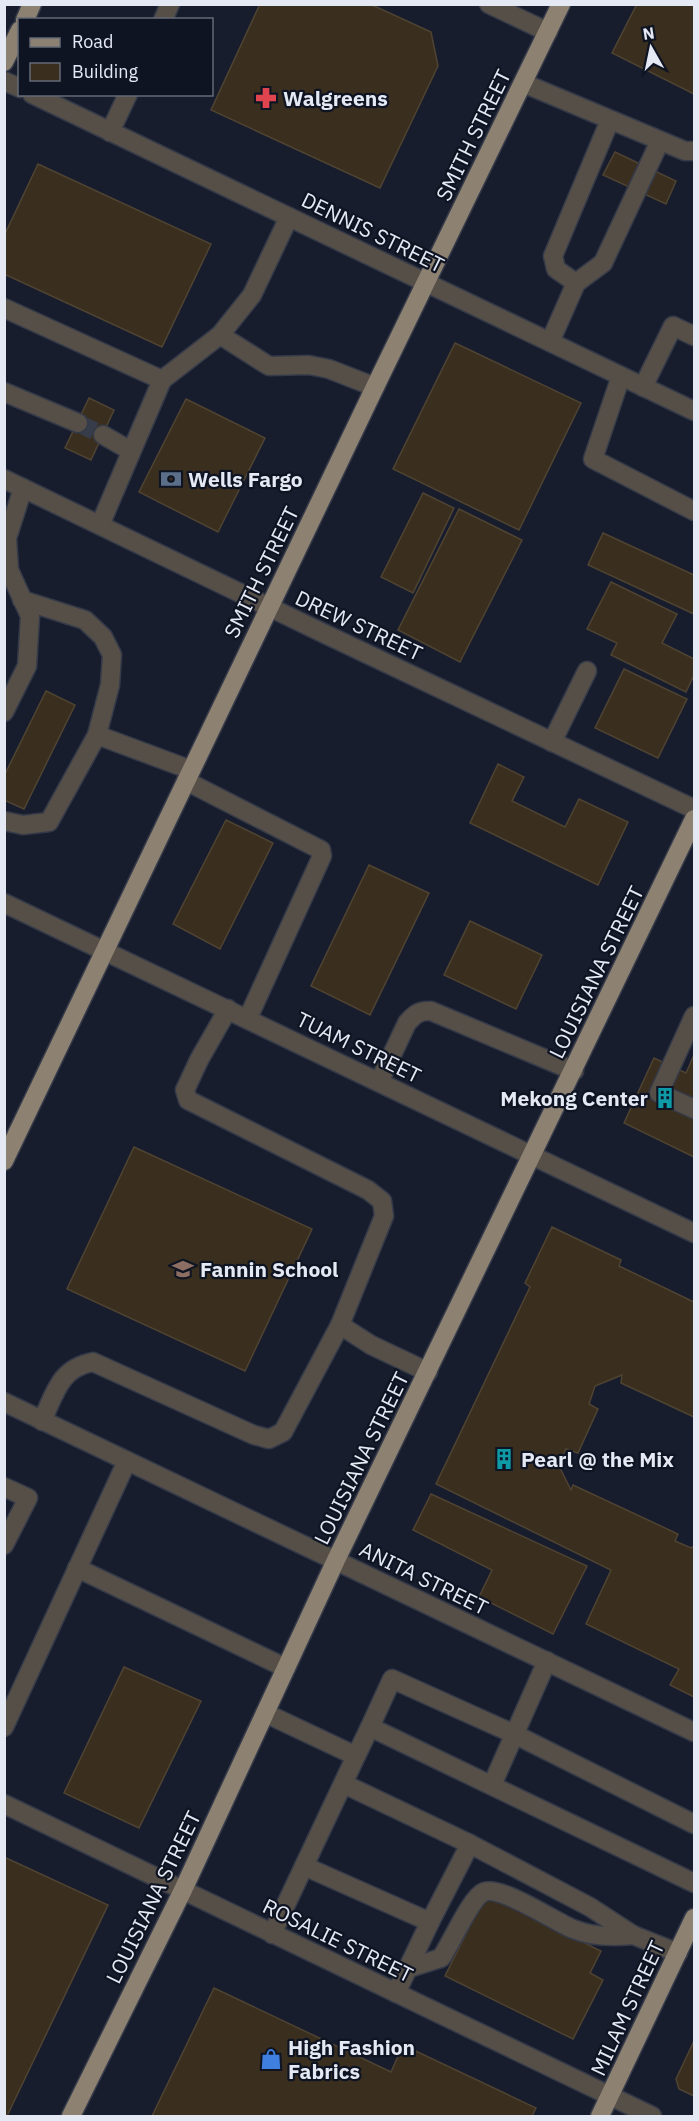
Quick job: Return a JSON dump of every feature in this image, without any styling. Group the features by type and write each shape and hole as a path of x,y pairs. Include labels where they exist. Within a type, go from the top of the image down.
{"main road":[{"path":"26,18 32,4"},
{"name":"SMITH STREET","path":"4,1161 11,1130 105,949 561,4"},
{"path":"4,62 18,34"},
{"name":"LOUISIANA STREET","path":"71,2116 183,1890 336,1560 694,819"},
{"name":"MILAM STREET","path":"600,2116 694,1918"}],"street":[{"path":"164,18 170,4"},
{"path":"489,4 548,32"},
{"path":"4,81 18,87"},
{"path":"523,83 660,141 685,151 694,152"},
{"name":"DENNIS STREET","path":"36,96 694,411"},
{"path":"110,132 127,96"},
{"path":"576,283 556,269 554,256 610,120"},
{"path":"550,342 576,283 603,263 660,141"},
{"path":"100,525 162,380 220,335 252,295 289,217"},
{"path":"4,308 162,380"},
{"path":"644,387 674,326 694,336"},
{"path":"220,335 269,366 302,365 329,369 375,387"},
{"path":"621,376 593,459 694,511"},
{"path":"4,392 78,423"},
{"path":"103,435 132,451"},
{"name":"DREW STREET","path":"4,479 694,809"},
{"path":"4,712 27,666 30,616 9,570 7,559 7,538 23,488"},
{"path":"4,821 22,825 49,822 97,735 110,684 112,655 103,637 85,620 22,600"},
{"path":"552,742 587,671"},
{"path":"97,735 188,776 321,850 322,856 248,1018"},
{"name":"TUAM STREET","path":"4,903 105,949 694,1233"},
{"path":"42,1421 61,1381 79,1364 93,1362 254,1435 269,1439 283,1432 340,1325 384,1216 382,1201 368,1190 188,1100 185,1090 228,1009"},
{"path":"379,1082 407,1023 422,1010 431,1011 574,1071"},
{"path":"694,1016 659,1093 694,1108"},
{"path":"340,1325 370,1345 428,1372"},
{"name":"ANITA STREET","path":"4,1402 694,1732"},
{"path":"4,1727 127,1461"},
{"path":"4,1487 28,1498 4,1545"},
{"path":"77,1568 286,1668"},
{"path":"492,1785 547,1662"},
{"path":"272,1934 392,1679 514,1734 694,1824"},
{"path":"265,1713 356,1756"},
{"path":"370,1726 694,1883"},
{"path":"344,1784 470,1844 590,1907 633,1935 678,1953"},
{"name":"ROSALIE STREET","path":"4,1803 652,2116"},
{"path":"396,1993 470,1844"},
{"path":"304,1866 430,1922"},
{"path":"409,1968 441,1958 474,1901 484,1892 495,1891 510,1896 574,1930 608,1937 633,1935"}],"building":[{"name":"Walgreens","path":"260,4 370,4 431,32 438,66 380,188 211,110"},
{"path":"637,4 694,4 694,94 612,53"},
{"path":"615,152 676,181 666,204 603,175"},
{"path":"38,164 211,244 162,347 4,274 4,236"},
{"path":"455,343 581,403 519,530 393,469"},
{"path":"89,398 114,410 91,460 65,448"},
{"path":"186,399 265,438 218,532 139,492"},
{"path":"423,493 454,508 413,593 381,577"},
{"path":"459,509 522,540 460,662 398,630"},
{"path":"603,533 694,575 694,614 588,565"},
{"path":"611,582 677,614 662,643 694,659 694,675 686,692 611,655 617,643 587,629"},
{"path":"624,669 687,699 658,758 595,728"},
{"path":"46,691 75,705 24,809 4,800 4,776"},
{"path":"498,764 524,777 512,801 565,827 579,799 628,822 598,885 470,823"},
{"path":"226,820 273,843 220,949 173,924"},
{"path":"369,865 429,893 370,1015 311,986"},
{"path":"470,921 542,955 516,1009 444,975"},
{"name":"Mekong Center","path":"694,1055 694,1157 624,1123 654,1058 686,1073"},
{"path":"134,1147 312,1229 245,1371 67,1289"},
{"name":"Pearl @ the Mix","path":"552,1227 621,1260 619,1266 694,1302 694,1417 621,1383 622,1375 595,1386 589,1404 598,1409 578,1453 566,1449 558,1464 571,1490 573,1485 678,1534 675,1541 691,1548 694,1546 694,1697 670,1685 679,1669 586,1624 611,1570 436,1484 530,1287 525,1283"},
{"path":"431,1494 587,1566 553,1634 479,1597 492,1570 413,1530"},
{"path":"124,1667 201,1701 139,1828 64,1793"},
{"path":"4,1857 108,1905 7,2116 4,2116"},
{"path":"486,1894 601,1951 590,1973 603,1980 573,2039 445,1976"},
{"name":"High Fashion Fabrics","path":"214,1988 391,2072 403,2045 536,2108 532,2116 152,2116"},
{"path":"694,2041 694,2096 679,2089 676,2079"}],"tunnel":[{"path":"78,423 103,435"}],"place":[{"name":"Walgreens","path":"266,98"},
{"name":"Wells Fargo","path":"171,479"},
{"name":"Mekong Center","path":"665,1098"},
{"name":"Fannin School","path":"183,1269"},
{"name":"Pearl @ the Mix","path":"504,1459"},
{"name":"High Fashion Fabrics","path":"271,2059"}]}
